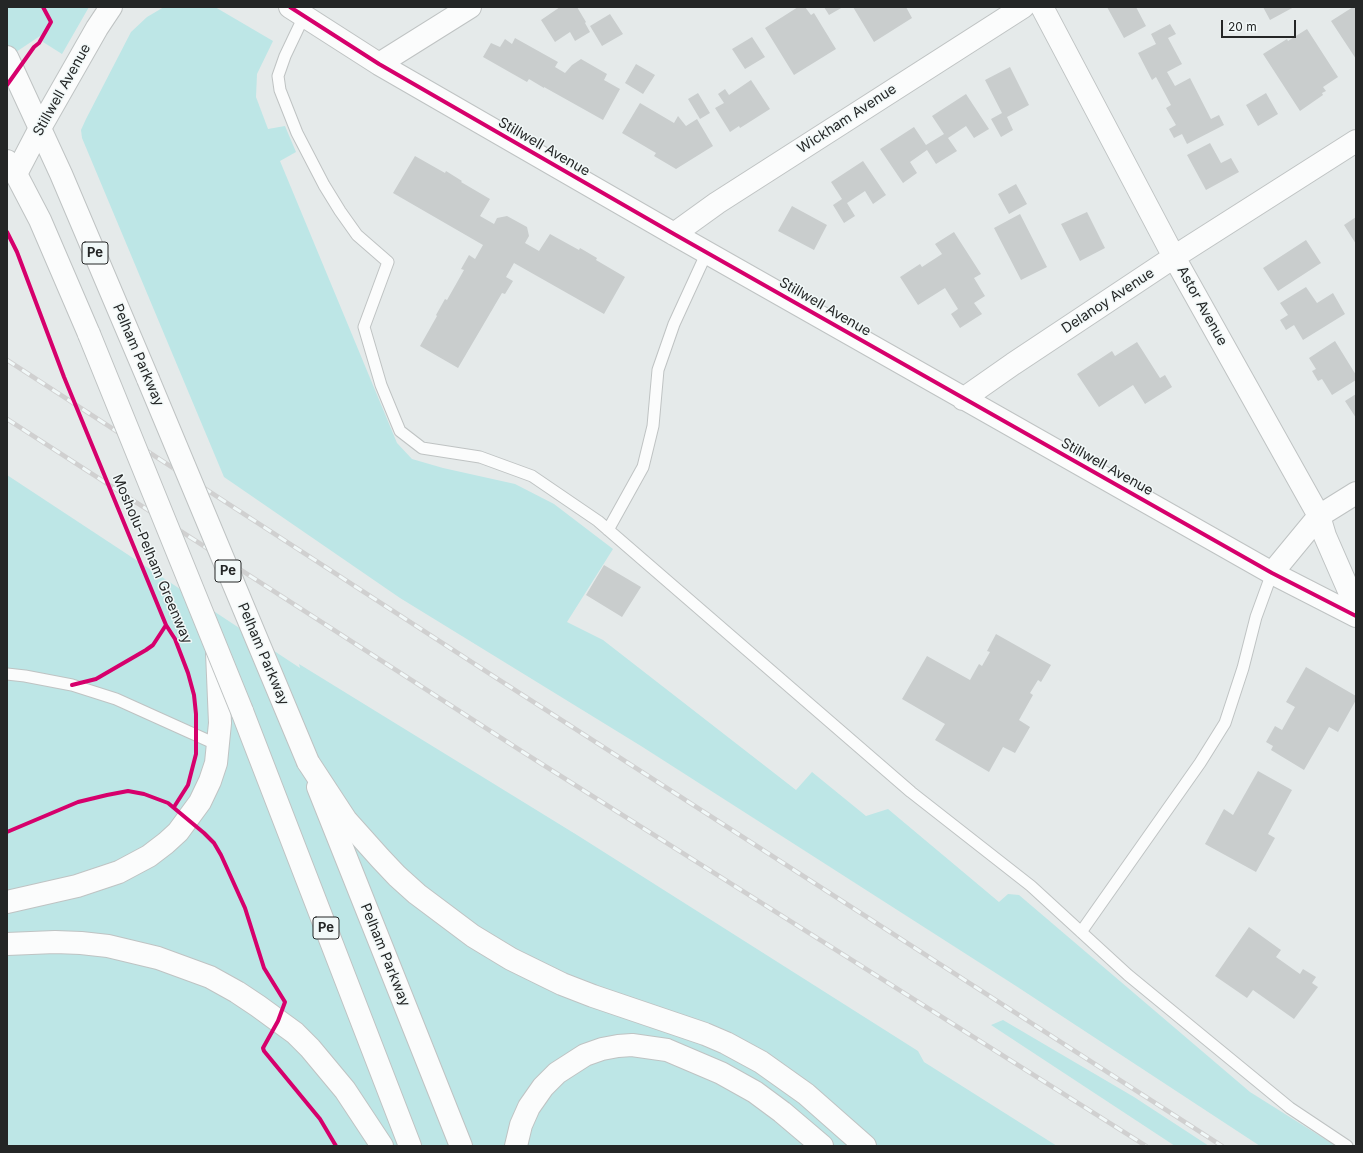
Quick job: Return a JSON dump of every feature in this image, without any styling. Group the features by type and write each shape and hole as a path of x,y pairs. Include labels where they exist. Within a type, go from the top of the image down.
{"main road":[{"name":"Stillwell Avenue","path":"12,168 40,128 97,28 111,7"},
{"path":"379,64 470,7"},
{"name":"Wickham Avenue","path":"674,234 716,203 1023,7"},
{"name":"Astor Avenue","path":"1042,7 1174,257 1319,516 1325,536 1356,607"},
{"name":"Stillwell Avenue","path":"297,12 379,64 963,399 1272,574 1356,616"},
{"name":"Pelham Parkway","path":"7,57 61,174 308,762 458,1138"},
{"name":"Delanoy Avenue","path":"963,399 1174,257 1356,141"},
{"name":"Pe","path":"12,168 40,220 89,334 217,647 410,1146"},
{"path":"1272,574 1319,516 1356,493"},
{"path":"7,902 70,888 102,878 129,867 161,848 178,832 200,802 210,781 216,763 220,723 217,647"},
{"path":"308,762 346,820 397,876 417,894 473,936 511,959 557,982 593,996 705,1034 726,1043 760,1062 806,1094 865,1146"},
{"path":"7,944 55,942 108,946 158,958 210,977 237,992 295,1033 310,1048 345,1090 382,1146"},
{"path":"516,1146 520,1125 536,1095 554,1076 573,1062 586,1055 602,1049 632,1045 667,1050 694,1060 721,1073 755,1092 782,1112 822,1146"}],"lane":[{"path":"297,12 278,76 280,90 297,133 324,185 340,211 357,234 388,262 364,327 381,384 400,431 422,448 480,457 532,476 598,521 911,792 1031,886 1128,975 1290,1108 1347,1146"},
{"path":"608,530 643,467 653,426 658,370 674,324 707,252"},
{"path":"1081,932 1200,763 1226,723 1243,668 1256,617 1272,574"},
{"path":"7,674 72,685 116,699 218,745"}],"shaded area":[{"path":"7,7 89,7 62,54 43,42 40,36 7,58"},
{"path":"164,7 215,7 273,41 257,74 256,97 268,129 285,126 296,152 280,161 397,443 412,459 443,468 515,484 554,504 613,549 567,622 603,640 796,790 812,772 866,816 888,809 999,902 1008,894 1019,895 1250,1092 1336,1146 1260,1146 1016,986 641,746 400,598 224,477 82,138 81,130 86,119 131,32 147,17"},
{"path":"7,475 300,668 299,664 577,835 918,1051 924,1062 1057,1146 7,1146"},
{"path":"1003,1020 1134,1097 1209,1146 1175,1146 991,1025"}],"building":[{"path":"560,7 577,7 590,32 575,41 570,32 555,42 541,20"},
{"path":"798,7 805,7 811,15 814,13 836,49 794,75 765,28"},
{"path":"824,7 843,7 829,15"},
{"path":"853,7 906,7 912,18 874,42"},
{"path":"1107,7 1136,7 1146,26 1124,38"},
{"path":"1263,7 1294,7 1270,20"},
{"path":"1353,7 1356,7 1356,59 1331,21"},
{"path":"610,14 623,34 602,46 590,26"},
{"path":"1170,24 1176,34 1168,38 1182,64 1167,72 1175,86 1190,78 1211,119 1219,115 1224,125 1187,144 1182,134 1174,138 1169,129 1176,125 1166,108 1171,105 1156,77 1152,80 1138,53 1156,44 1151,34"},
{"path":"1307,29 1338,77 1323,87 1326,91 1322,93 1323,95 1300,111 1263,54"},
{"path":"752,37 765,57 745,69 732,49"},
{"path":"515,38 558,62 555,67 565,73 572,65 581,59 607,74 604,80 620,89 603,120 529,79 527,82 483,57 491,43 500,47 505,39 512,44"},
{"path":"636,64 655,75 643,94 625,83"},
{"path":"1010,67 1029,105 1007,117 1013,130 1001,137 991,119 1002,113 985,80"},
{"path":"751,80 770,109 740,128 739,126 730,132 715,108 724,103 718,94 725,89 729,95"},
{"path":"698,93 710,113 700,119 688,99"},
{"path":"1266,93 1278,114 1258,126 1246,105"},
{"path":"966,94 989,129 974,138 966,126 948,138 957,151 936,164 927,150 910,162 917,173 903,183 880,149 914,127 926,145 944,134 932,116"},
{"path":"640,103 674,123 678,116 686,126 697,119 713,146 676,169 654,156 656,153 622,133"},
{"path":"1210,143 1221,163 1231,158 1239,172 1206,190 1187,155"},
{"path":"415,156 445,173 446,171 462,181 461,182 490,199 480,216 494,224 497,218 507,216 527,227 529,236 525,243 539,251 550,234 579,250 580,248 597,258 596,260 625,277 604,314 514,263 506,277 513,281 505,294 502,293 458,368 420,346 445,299 447,300 464,270 461,269 469,255 475,259 483,245 393,193"},
{"path":"863,161 886,195 873,204 865,191 847,203 855,216 844,223 833,205 842,199 831,182"},
{"path":"1016,184 1027,204 1009,214 998,194"},
{"path":"792,206 827,225 814,250 778,231"},
{"path":"1087,212 1105,248 1080,261 1061,224"},
{"path":"1020,214 1047,267 1021,280 994,228"},
{"path":"1356,217 1356,244 1344,225"},
{"path":"954,232 981,274 974,278 985,296 974,303 982,314 960,328 951,314 958,309 945,288 918,305 900,277 920,264 922,267 942,254 935,244"},
{"path":"1306,240 1321,263 1278,291 1263,268"},
{"path":"1306,287 1317,303 1333,293 1345,314 1303,340 1294,325 1286,330 1280,320 1288,315 1280,303"},
{"path":"1335,341 1356,375 1356,380 1332,395 1322,379 1318,381 1312,371 1316,369 1309,358"},
{"path":"1137,342 1160,378 1165,375 1172,387 1145,404 1133,385 1099,407 1077,374 1112,351 1115,356"},
{"path":"1356,394 1356,418 1345,401"},
{"path":"604,565 641,587 622,617 586,595"},
{"path":"996,634 1051,665 1041,682 1038,680 1030,693 1033,695 1019,720 1030,727 1015,753 1003,747 989,772 935,740 945,724 902,699 927,656 970,680 979,664 982,666 990,652 987,651"},
{"path":"1306,667 1356,696 1356,700 1338,732 1329,727 1304,770 1271,750 1273,746 1266,742 1275,726 1282,730 1295,707 1286,702"},
{"path":"1258,771 1292,790 1268,834 1275,838 1256,872 1205,844 1224,809 1233,815"},
{"path":"1249,927 1281,950 1276,957 1300,974 1303,969 1316,977 1312,983 1318,987 1294,1019 1253,990 1247,998 1215,976"}],"railway":[{"path":"7,360 487,672 1222,1146"},
{"path":"7,419 526,754 1146,1146"}],"cycle path":[{"path":"7,85 34,47 39,43 51,22 43,7"},
{"path":"290,7 379,64 674,234 1272,573 1356,616"},
{"name":"Mosholu-Pelham Greenway","path":"7,232 17,252 64,377 166,625 175,639 188,673 194,695 196,714 196,754 188,785 174,807"},
{"name":"Mosholu-Pelham Greenway","path":"72,685 96,679 146,650 153,645 166,625"},
{"path":"7,832 78,802 128,791 144,794 168,803 204,833 214,843 221,855 245,908 264,968 285,1002 278,1021 263,1048 264,1051 320,1119 336,1146"}]}
